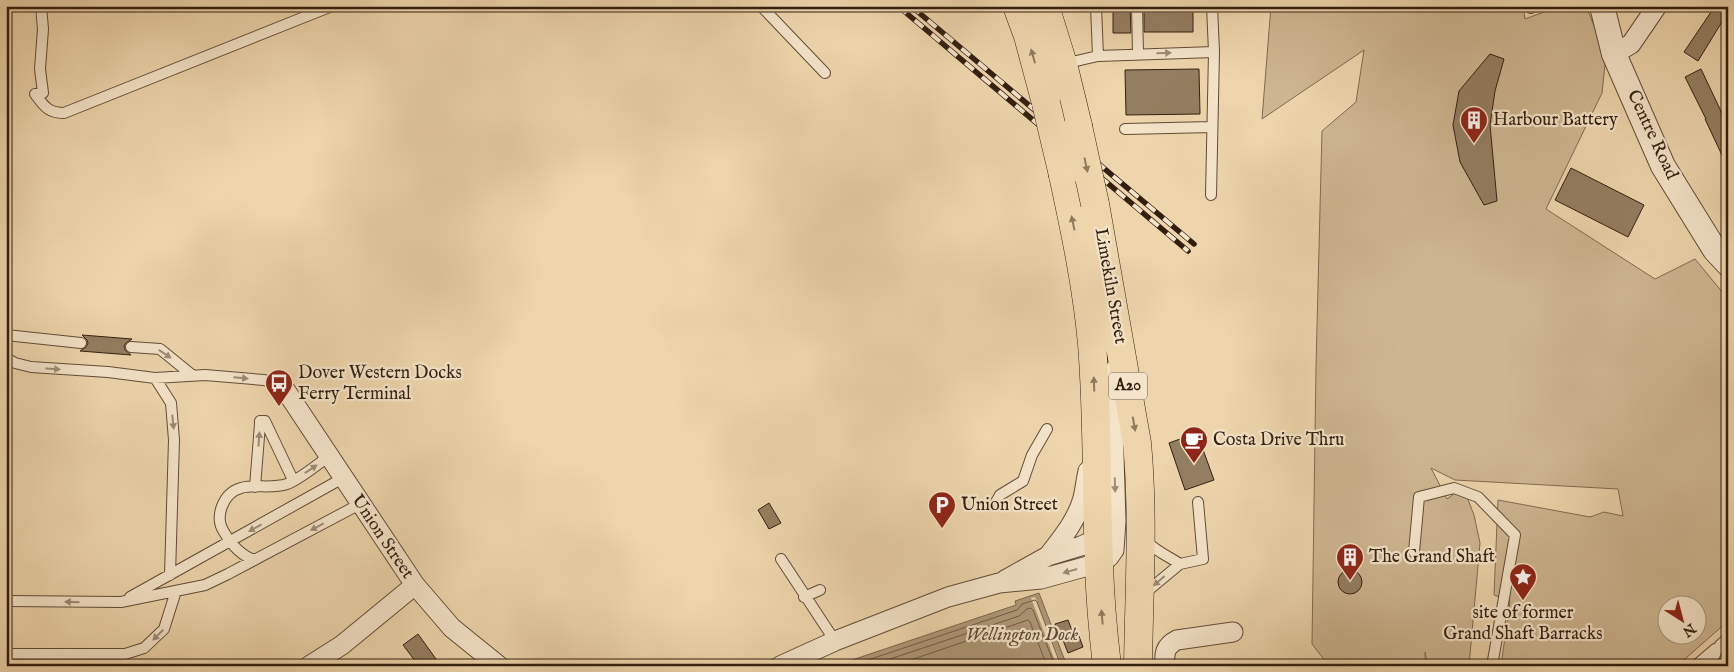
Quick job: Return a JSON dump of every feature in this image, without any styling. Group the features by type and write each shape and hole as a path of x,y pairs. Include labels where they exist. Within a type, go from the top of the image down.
{"highway":[{"name":"Limekiln Street","path":"1017,6 1028,36 1046,103 1079,248 1092,343 1096,441 1113,544 1140,570 1139,599"},
{"name":"Limekiln Street","path":"1045,6 1063,64 1095,204 1138,443 1141,481 1113,544"},
{"name":"A20","path":"1107,666 1102,619 1113,544"},
{"name":"A20","path":"1138,666 1139,599"}],"street":[{"name":"Centre Road","path":"1602,6 1614,54 1662,166 1715,250 1728,264"},
{"path":"1614,54 1631,44 1657,6"},
{"name":"Union Street","path":"286,391 415,585 452,628 499,666"},
{"path":"1048,556 1065,534 1083,499 1096,441"},
{"path":"999,583 1048,556 1082,546 1113,544"},
{"path":"780,666 834,641 948,597 999,583 1041,579 1113,544"},
{"path":"309,666 342,645 415,585"},
{"path":"1165,666 1164,655 1170,643 1177,640 1233,632"}],"lane":[{"path":"41,6 44,29 40,69 43,93 35,94 44,106 54,113 64,113 332,6"},
{"path":"761,6 825,74"},
{"path":"1096,6 1098,56"},
{"path":"1137,6 1138,54"},
{"path":"1211,195 1214,52 1212,6"},
{"path":"1063,64 1098,56 1214,52"},
{"path":"1125,129 1212,128"},
{"path":"6,335 81,343"},
{"path":"132,347 160,349 192,375"},
{"path":"6,358 15,363 31,367 108,372 155,378 192,375 264,380 278,384 286,391"},
{"path":"155,378 171,403 174,440 170,576"},
{"path":"255,487 260,421 263,420 266,421 293,480"},
{"path":"996,502 1000,495 1023,481 1032,455 1047,429"},
{"path":"255,560 240,552 223,530 220,520 221,507 232,492 241,488 288,484 329,456"},
{"path":"121,602 343,478"},
{"path":"1414,552 1420,497 1454,488 1478,497 1515,535 1492,666"},
{"path":"1139,599 1180,564 1203,559 1198,502"},
{"path":"6,601 121,602 205,585 360,504"},
{"path":"1113,544 1156,551 1180,564"},
{"path":"781,559 834,641"},
{"path":"804,597 820,590"},
{"path":"6,654 125,654 144,648 164,629 176,591"},
{"path":"1694,666 1728,638"},
{"path":"1709,666 1720,645"}],"shaded area":[{"path":"1271,6 1523,6 1525,19 1560,6 1586,6 1606,55 1602,93 1546,209 1655,279 1695,259 1728,299 1728,621 1706,640 1706,594 1656,594 1656,644 1702,644 1677,666 1501,666 1510,601 1494,595 1498,500 1590,517 1604,512 1623,516 1618,489 1455,480 1431,468 1447,499 1455,493 1467,497 1474,515 1480,543 1469,666 1428,666 1425,652 1425,666 1329,666 1312,644 1322,131 1356,102 1364,50 1262,119"}],"water":[{"name":"Wellington Dock","path":"1039,593 1067,666 834,666 1016,605 1015,601"}],"pier":[{"path":"1035,597 1062,666 1057,666 1031,598"}],"building":[{"path":"1113,6 1130,6 1131,33 1113,33"},
{"path":"1144,6 1193,6 1193,32 1144,32"},
{"path":"1715,6 1728,6 1728,12 1698,61 1684,52"},
{"name":"Harbour Battery","path":"1490,54 1504,59 1495,91 1490,125 1497,201 1484,205 1460,162 1453,125 1459,91"},
{"path":"1199,69 1200,114 1126,115 1125,70"},
{"path":"1701,69 1728,126 1728,168 1685,77"},
{"path":"1571,168 1644,205 1628,237 1555,200"},
{"path":"82,335 132,339 124,346 125,350 131,355 80,351 88,343"},
{"path":"1197,433 1214,480 1185,490 1169,443"},
{"path":"769,503 781,523 769,529 758,510"},
{"name":"The Grand Shaft","path":"1350,570 1359,573 1362,582 1359,591 1350,594 1341,591 1338,582 1341,573"},
{"path":"1068,620 1072,630 1076,628 1083,647 1068,653 1055,624"},
{"path":"418,634 441,666 419,666 403,645"}],"railway":[{"path":"898,6 1188,251"},
{"path":"911,6 1194,244"}],"place":[{"name":"Harbour Battery","path":"1474,144"},
{"name":"Dover Western Docks Ferry Terminal","path":"279,407"},
{"name":"Costa Drive Thru","path":"1194,464"},
{"name":"Union Street","path":"942,529"},
{"name":"The Grand Shaft","path":"1350,581"},
{"name":"site of former Grand Shaft Barracks","path":"1523,601"}]}
